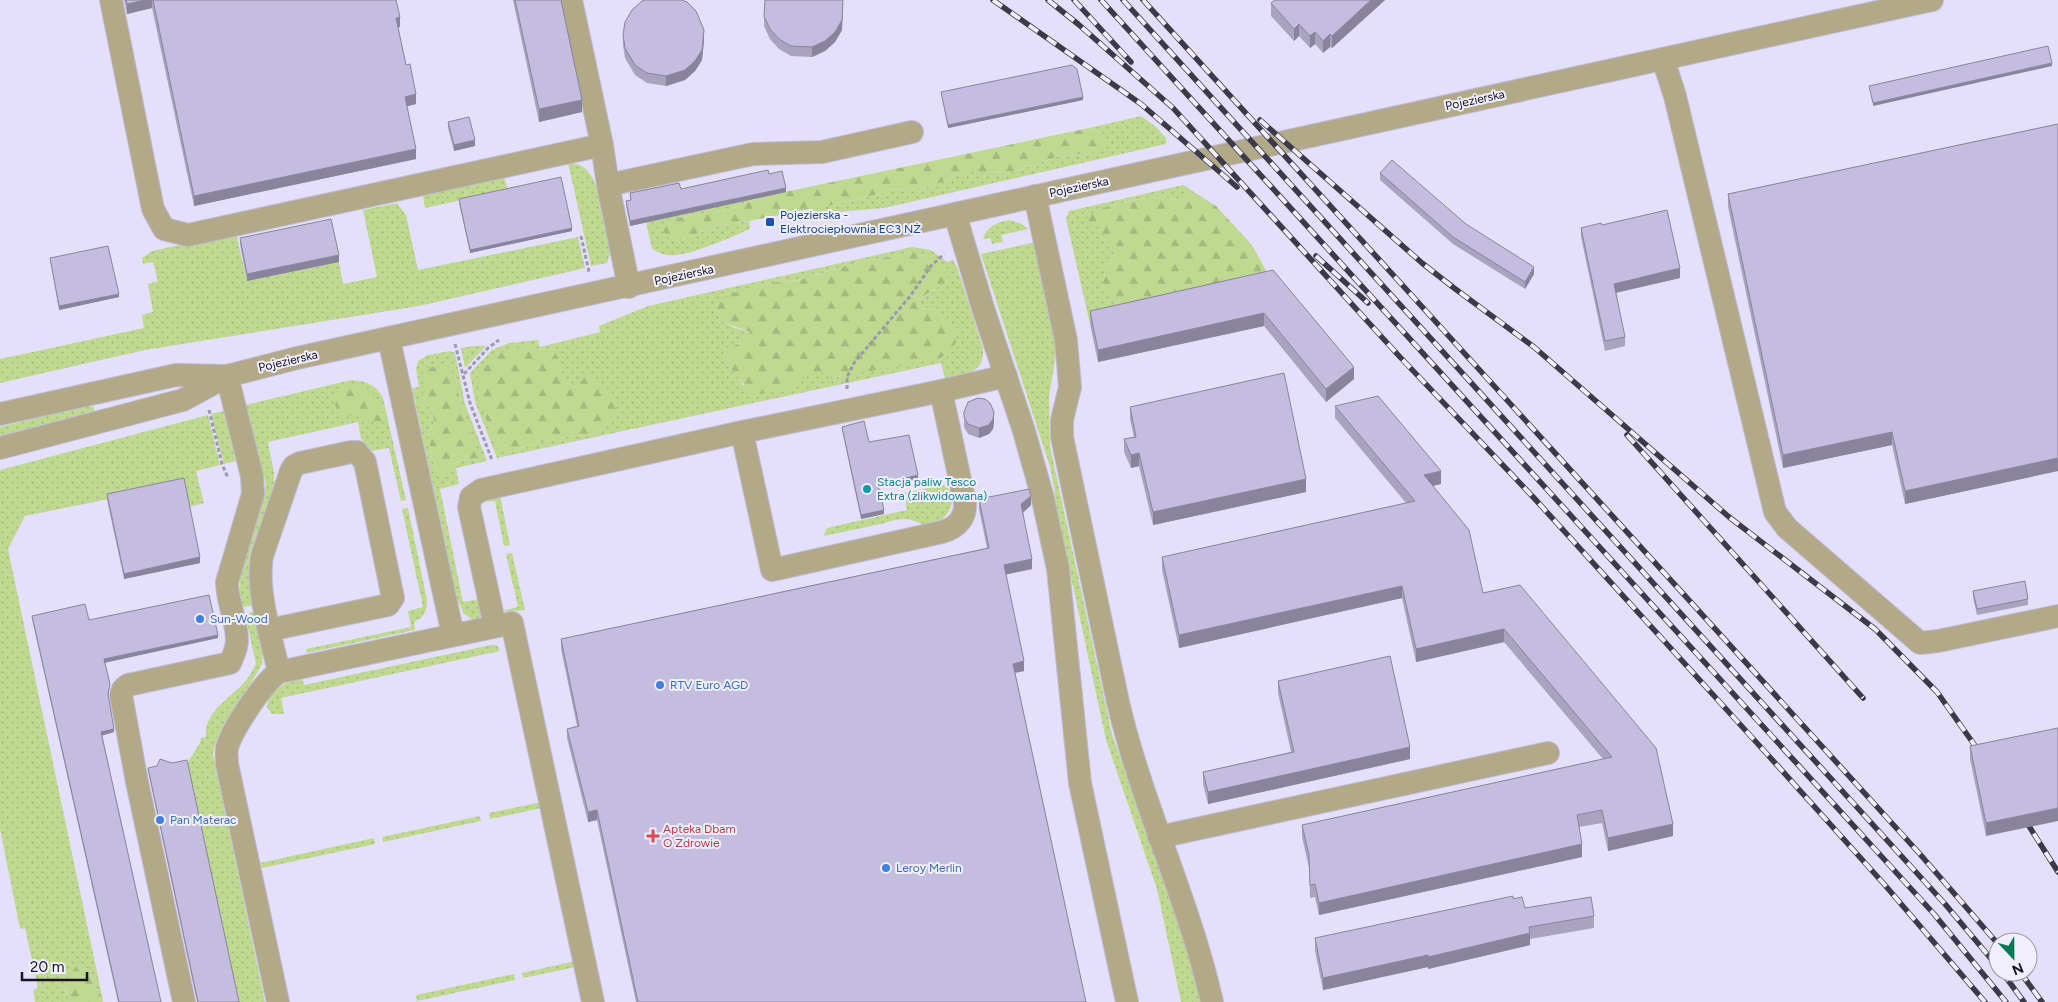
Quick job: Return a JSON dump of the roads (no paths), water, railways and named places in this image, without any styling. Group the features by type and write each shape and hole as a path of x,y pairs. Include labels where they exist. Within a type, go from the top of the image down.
{"street":[{"path":"111,0 153,209 164,229 188,235 602,145"},
{"path":"571,0 602,145 608,185 629,286"},
{"name":"Pojezierska","path":"0,414 176,374 227,376 1035,196 1932,0"},
{"path":"1663,59 1675,96 1775,512 1787,528 1920,643 2058,616"},
{"path":"608,185 753,154 822,152 912,132"},
{"path":"1035,196 1070,363 1070,387 1062,420 1062,437 1127,741 1194,933 1212,1002"},
{"path":"955,214 983,308 1035,466 1058,569 1080,784 1127,1002"},
{"path":"389,339 453,635"},
{"path":"184,1002 137,782 121,696 122,689 128,685 230,663 235,650 237,639 227,591 227,582 253,494 252,476 227,376"},
{"name":"Pojezierska","path":"0,448 183,400 227,376"},
{"path":"593,1002 504,624 469,502 475,493 486,488 742,432 942,392 1006,376"},
{"path":"742,432 772,570 942,532 958,524 964,512 965,503 942,392"},
{"path":"269,630 388,605 393,598 365,462 357,452 300,463 291,470 261,563 260,579 269,630 278,672"},
{"path":"278,1002 227,756 230,742 237,727 266,683 278,672 504,624"},
{"path":"1159,837 1548,753"}],"railway":[{"path":"993,0 1141,104 1237,187"},
{"path":"1048,0 1173,108 1400,357 1534,498 1767,754 1884,884 1985,1002"},
{"path":"1074,0 1131,62"},
{"path":"1101,0 1934,914 2006,1002"},
{"path":"1123,0 1945,904 1988,955"},
{"path":"1143,0 1919,853 1988,932"},
{"path":"1260,120 1422,263 1534,347 1729,517 1875,629 1937,692 1983,757"},
{"path":"1316,256 1368,303"},
{"path":"1627,435 1863,698"},
{"path":"2022,815 2058,872"},
{"path":"2009,982 2024,1002"},
{"path":"2027,982 2042,1002"}],"place":[{"name":"Pojezierska - Elektrociepłownia EC3 NŻ","path":"770,222"},
{"name":"Stacja paliw Tesco Extra (zlikwidowana)","path":"867,489"},
{"name":"Sun-Wood","path":"200,619"},
{"name":"RTV Euro AGD","path":"660,685"},
{"name":"Pan Materac","path":"160,820"},
{"name":"Apteka Dbam O Zdrowie","path":"653,836"},
{"name":"Leroy Merlin","path":"886,868"}]}
